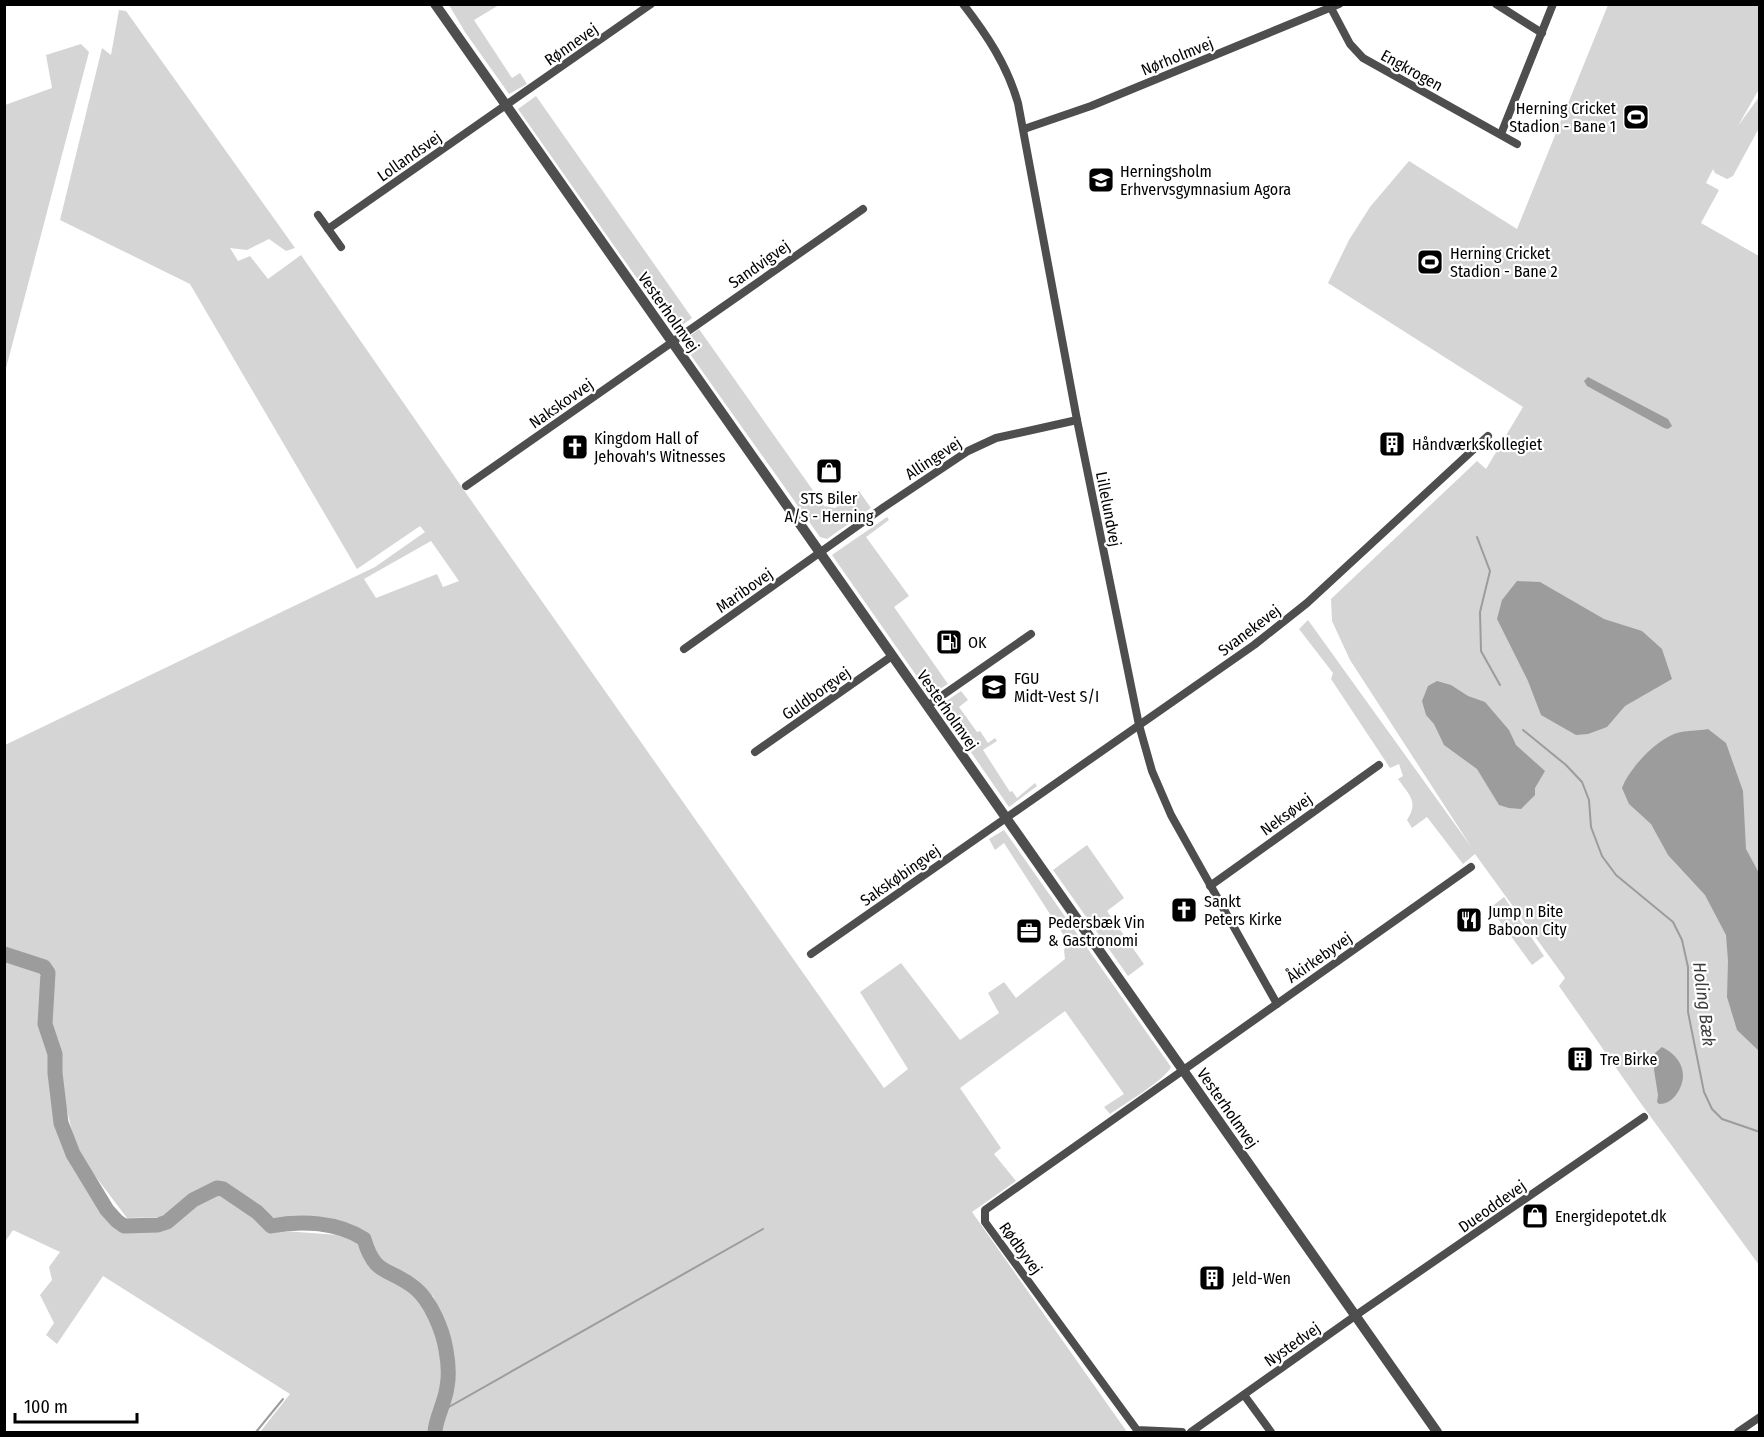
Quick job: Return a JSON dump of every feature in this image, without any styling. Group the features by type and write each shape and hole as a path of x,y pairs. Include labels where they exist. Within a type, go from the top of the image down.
{"street":[{"name":"Vesterholmvej","path":"435,4 1437,1432"},
{"name":"Rønnevej","path":"506,106 651,4"},
{"name":"Lillelundvej","path":"963,4 998,52 1014,88 1024,129 1077,420 1139,725 1152,771 1171,815 1277,1004"},
{"path":"1496,4 1542,33"},
{"path":"1501,134 1553,4"},
{"name":"Nørholmvej","path":"1024,129 1092,106 1335,6"},
{"name":"Engkrogen","path":"1335,6 1350,44 1363,58 1517,144"},
{"name":"Lollandsvej","path":"328,229 506,106"},
{"name":"Sandvigvej","path":"672,342 863,208"},
{"path":"318,215 341,248"},
{"name":"Nakskovvej","path":"466,486 672,342"},
{"name":"Allingevej","path":"819,553 968,451 996,438 1077,420"},
{"name":"Svanekevej","path":"1005,818 1254,645 1307,603 1488,436"},
{"name":"Maribovej","path":"684,649 819,553"},
{"path":"927,706 1031,634"},
{"name":"Guldborgvej","path":"755,752 892,656"},
{"name":"Neksøvej","path":"1210,886 1379,765"},
{"name":"Sakskøbingvej","path":"811,954 1005,818"},
{"name":"Åkirkebyvej","path":"1183,1070 1471,867"},
{"name":"Rødbyvej","path":"1182,1432 1137,1430 985,1222 985,1210 1183,1070"},
{"name":"Dueoddevej","path":"1355,1316 1644,1117"},
{"name":"Nystedvej","path":"1191,1432 1355,1316"},
{"path":"1244,1395 1271,1432"},
{"path":"1738,1432 1760,1417"}],"shaded area":[{"path":"449,5 499,5 474,20 512,78 520,73 527,84 509,94 465,32"},
{"path":"1608,5 1759,5 1759,89 1738,126 1759,97 1759,128 1733,176 1727,179 1715,173 1713,169 1706,183 1719,190 1701,223 1759,256 1759,1265 1642,1105 1559,986 1565,978 1475,854 1463,864 1427,817 1412,828 1407,820 1412,808 1411,798 1398,779 1403,776 1399,764 1390,768 1331,679 1333,673 1299,629 1308,620 1472,848 1350,660 1332,621 1331,599 1477,461 1486,469 1523,407 1328,283 1349,240 1370,207 1409,161 1517,229"},
{"path":"119,10 126,11 295,248 286,251 269,239 247,250 230,248 238,261 250,256 268,279 301,255 884,1088 908,1069 860,992 901,963 960,1040 999,1013 988,993 1004,982 1016,998 1065,959 1064,950 1068,942 1004,843 995,850 989,839 1004,830 1171,1067 1153,1085 1110,1114 1104,1107 1124,1094 1065,1011 960,1088 1001,1148 994,1154 1016,1181 972,1212 1127,1432 442,1432 452,1390 453,1351 433,1296 377,1258 368,1234 274,1218 217,1182 161,1217 127,1218 77,1152 58,1073 50,1022 52,971 45,963 5,952 5,745 375,567 425,532 420,526 357,569 190,284 60,220 102,48 111,55","holes":["431,541 459,581 443,587 437,574 376,598 364,579"]},
{"path":"81,44 89,52 5,372 5,105 52,88 46,55"},
{"path":"536,96 692,318 674,331 518,109"},
{"path":"699,329 824,506 835,508 859,491 871,508 827,539 820,537 685,347 690,336"},
{"path":"1588,377 1668,419 1672,426 1668,429 1664,428 1587,386 1584,381"},
{"path":"887,517 889,520 866,537 909,596 894,607 948,684 930,695 832,555"},
{"path":"1517,581 1540,582 1604,619 1642,631 1662,649 1672,679 1625,706 1607,727 1588,734 1576,735 1541,715 1528,681 1497,619 1502,600"},
{"path":"1437,681 1451,685 1468,696 1485,702 1509,730 1516,745 1545,771 1535,788 1535,795 1521,809 1499,805 1477,769 1444,745 1434,724 1426,715 1422,701 1428,686"},
{"path":"961,691 968,700 959,707 977,732 980,731 988,743 995,738 997,741 983,750 1010,792 1012,791 1017,798 1035,783 1037,786 1009,807 939,706"},
{"path":"1708,729 1726,743 1743,791 1746,849 1759,873 1759,1051 1737,1030 1727,997 1726,935 1705,895 1668,855 1651,824 1629,804 1622,788 1636,765 1658,743 1678,733"},
{"path":"1087,845 1124,898 1107,911 1144,964 1128,976 1053,870"},
{"path":"1504,897 1544,956 1532,965 1490,908"},
{"path":"5,962 37,970 42,978 41,1023 52,1054 57,1122 70,1158 111,1222 126,1230 164,1228 194,1204 218,1193 254,1213 270,1230 353,1236 361,1243 368,1265 412,1290 429,1312 442,1349 443,1385 432,1432 260,1432 290,1394 103,1276 57,1344 46,1335 54,1323 40,1295 52,1280 49,1267 60,1252 13,1230 5,1242"},
{"path":"1662,1047 1675,1056 1679,1062 1683,1081 1672,1099 1659,1104 1654,1070 1655,1053"}],"waterway":[{"name":"Holing Bæk","path":"1477,537 1490,571 1480,612 1481,651 1500,685"},
{"name":"Holing Bæk","path":"1523,730 1566,765 1582,782 1589,800 1591,827 1602,856 1616,875 1673,922 1682,940 1688,967 1688,1012 1704,1092 1712,1109 1722,1119 1760,1132"},
{"path":"4,954 44,967 48,973 45,1024 55,1054 61,1123 73,1154 107,1210 124,1226 158,1225 167,1222 193,1200 217,1188 223,1189 257,1212 271,1226 295,1223 319,1224 343,1229 364,1239 368,1251 378,1266 415,1288 426,1300 439,1325 446,1350 448,1379 435,1432"},
{"path":"440,1412 763,1229"},
{"path":"256,1432 283,1399"}],"place":[{"name":"Herning Cricket Stadion - Bane 1","path":"1636,117"},
{"name":"Herningsholm Erhvervsgymnasium Agora","path":"1101,180"},
{"name":"Herning Cricket Stadion - Bane 2","path":"1430,262"},
{"name":"Håndværkskollegiet","path":"1392,444"},
{"name":"Kingdom Hall of Jehovah's Witnesses","path":"575,447"},
{"name":"STS Biler A/S - Herning","path":"829,471"},
{"name":"OK","path":"949,642"},
{"name":"FGU Midt-Vest S/I","path":"994,687"},
{"name":"Sankt Peters Kirke","path":"1184,910"},
{"name":"Jump n Bite Baboon City","path":"1469,920"},
{"name":"Pedersbæk Vin & Gastronomi","path":"1029,931"},
{"name":"Tre Birke","path":"1580,1059"},
{"name":"Energidepotet.dk","path":"1535,1216"},
{"name":"Jeld-Wen","path":"1212,1278"}]}
